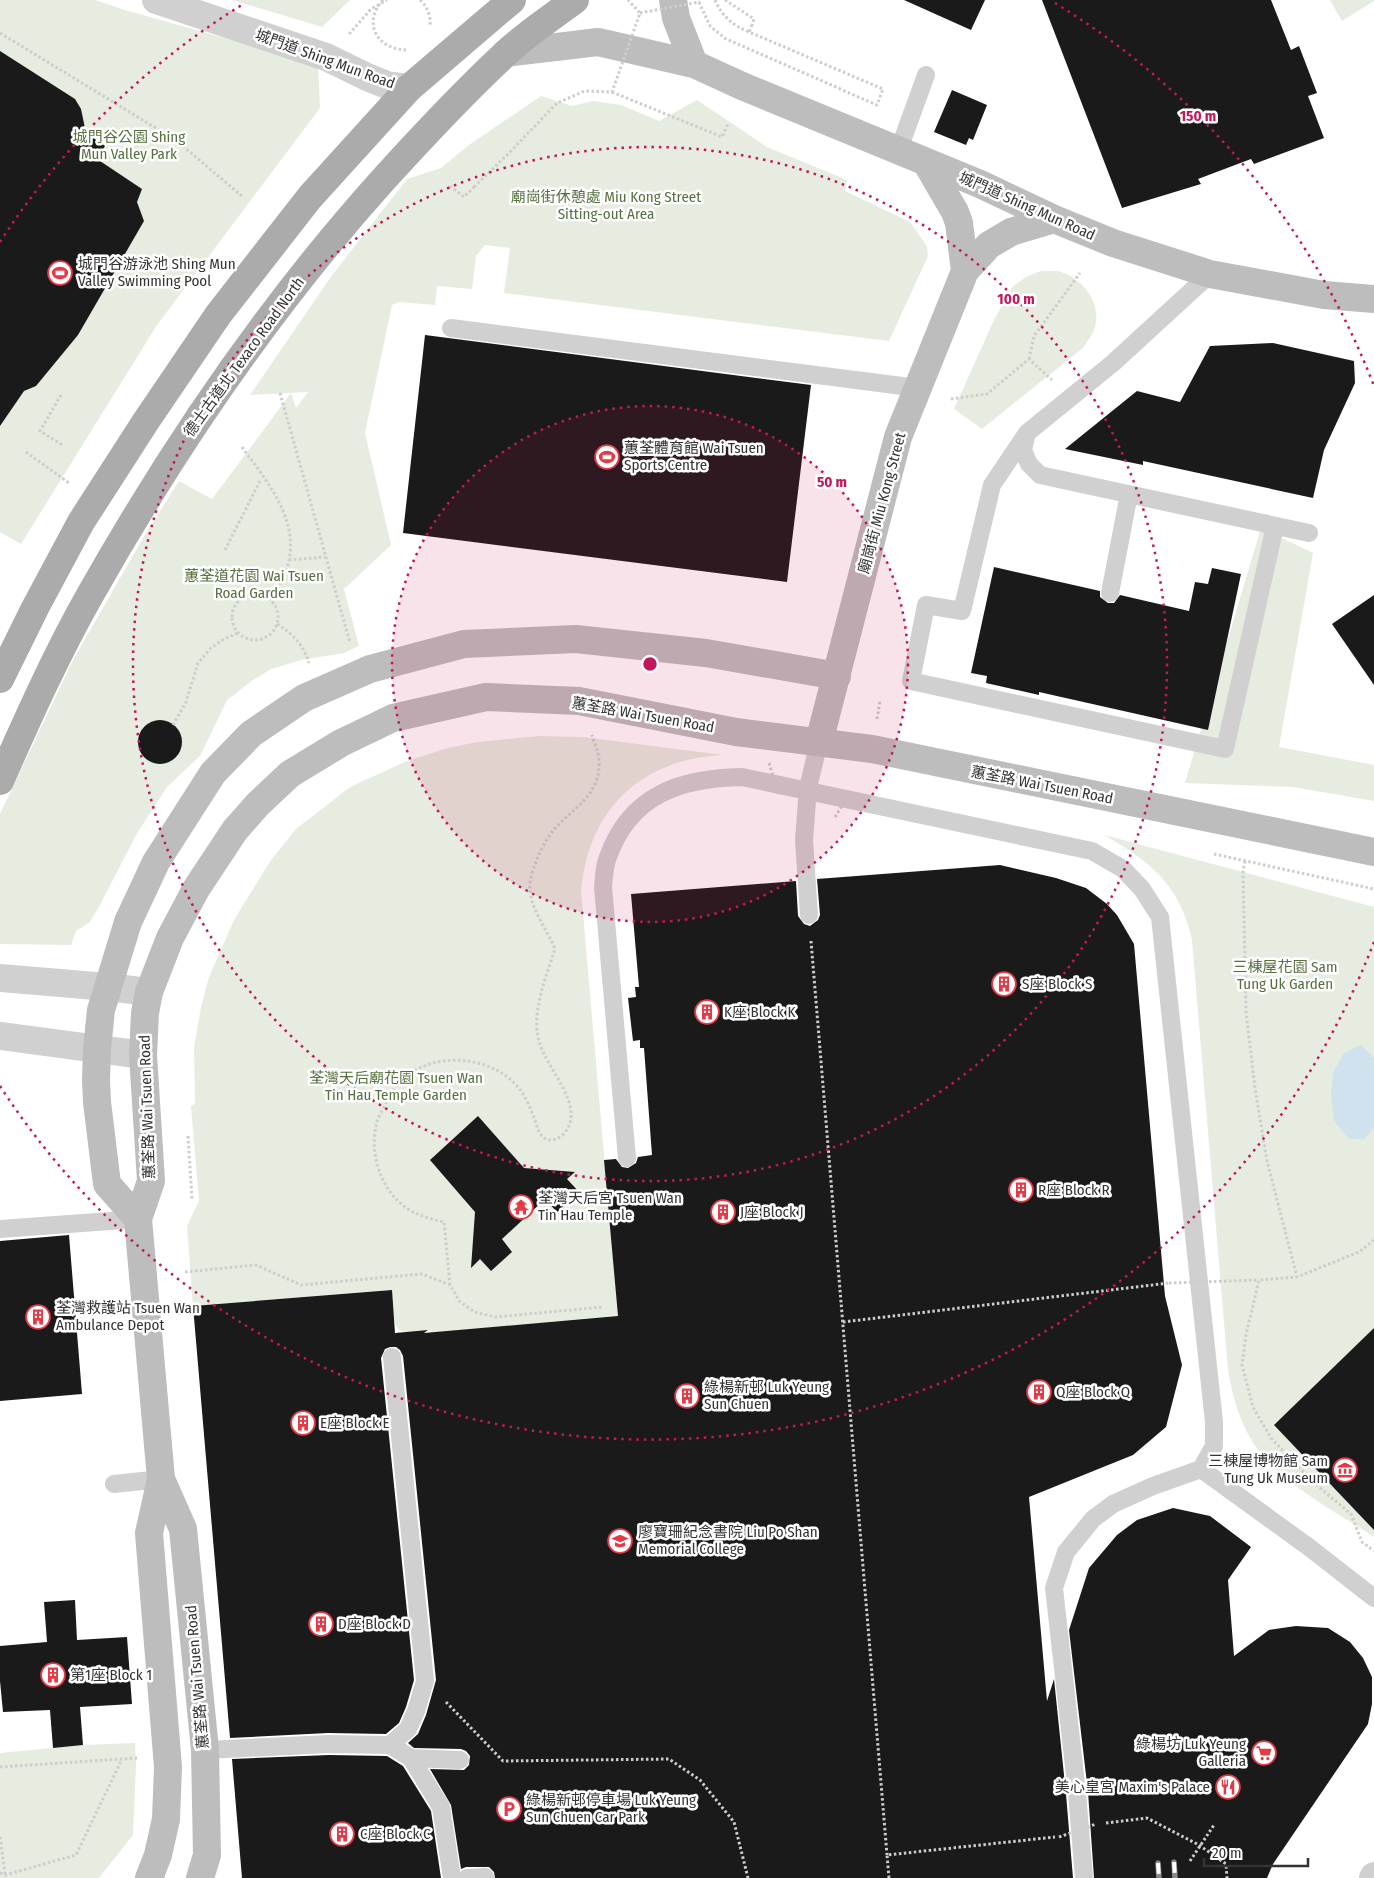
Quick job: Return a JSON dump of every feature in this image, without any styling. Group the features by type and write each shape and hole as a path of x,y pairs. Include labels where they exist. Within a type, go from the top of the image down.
{"main road":[{"path":"0,679 81,522 146,421 218,315 310,197 409,88 512,0"},
{"name":"德士古道北 Texaco Road North","path":"0,781 40,692 90,596 147,498 213,397 320,253 419,140 506,53 575,0"},
{"path":"673,0 676,18 694,64"},
{"name":"城門道 Shing Mun Road","path":"506,53 598,42 694,64 898,152 980,184 1054,219 1113,243 1210,274 1324,295 1374,299"},
{"name":"廟崗街 Miu Kong Street","path":"926,162 959,222 965,271"},
{"name":"廟崗街 Miu Kong Street","path":"820,742 898,437 965,271 989,245 1011,232 1054,219"},
{"path":"138,1219 107,1184 97,1102 97,1048 101,1010 128,922 156,862 213,773 251,734 304,698 370,669 464,644 576,639 706,653 837,676"},
{"name":"蕙荃路 Wai Tsuen Road","path":"149,1878 158,1855 166,1819 168,1766 148,1533 161,1479 138,1219 151,1181 143,1055 145,1013 149,992 170,938 196,889 235,830 258,804 290,774 341,743 393,718 486,697 579,701 736,732 872,749 1374,852"},
{"name":"蕙荃路 Wai Tsuen Road","path":"161,1479 183,1529 205,1750 207,1855 200,1878"}],"street":[{"name":"城門道 Shing Mun Road","path":"156,0 326,57 387,85 409,88"},
{"path":"0,978 149,992"},
{"path":"0,1036 143,1055"}],"lane":[{"path":"898,152 926,75"},
{"path":"1210,274 1112,363 1027,433 992,485 962,611 926,605 911,681 1225,749 1275,526"},
{"path":"451,328 918,388"},
{"path":"1027,433 1022,450 1029,464 1040,475 1309,533"},
{"path":"1110,593 1129,494"},
{"path":"809,915 804,840 808,788 820,742"},
{"path":"627,1158 603,887 607,859 617,836 628,818 660,793 712,777 742,777 1092,851 1122,869 1142,889 1160,917 1214,1422 1214,1446 1202,1469 1153,1486 1113,1504 1093,1519 1066,1552 1054,1588 1077,1793 1084,1878"},
{"path":"0,1228 138,1219"},
{"path":"390,1745 408,1729 425,1680 392,1357"},
{"path":"1202,1469 1310,1548 1374,1598"},
{"path":"114,1484 161,1479"},
{"path":"205,1750 329,1744 390,1745 411,1758 441,1807 452,1878"},
{"path":"411,1758 460,1760"},
{"path":"467,1878 485,1877"}],"path":[{"path":"383,0 374,14 373,24 375,33 387,46 396,50 406,50 415,47"},
{"path":"350,33 371,9 387,0"},
{"path":"420,0 425,5 429,14 430,24 428,33"},
{"path":"628,0 640,13"},
{"path":"640,13 699,2 710,26 726,39 876,105 883,89 736,27 723,15 714,0"},
{"path":"725,0 754,20 749,32"},
{"path":"612,92 640,13"},
{"path":"0,34 177,141 243,196"},
{"path":"450,186 464,197 557,103 585,91 612,92 722,137 728,124"},
{"path":"952,400 987,394 1028,359 1034,336 1080,273"},
{"path":"1028,359 1052,380"},
{"path":"280,393 349,639"},
{"path":"61,395 40,431 64,446"},
{"path":"242,447 276,494 290,533 288,560 283,579 271,599"},
{"path":"26,452 74,486"},
{"path":"225,550 260,481"},
{"path":"288,560 326,557"},
{"path":"256,593 271,599 278,611 278,624 270,635 264,639 250,640 238,633 232,619 232,611 241,598 248,594 256,593"},
{"path":"278,624 292,633 305,651 311,668"},
{"path":"173,725 186,702 198,664 211,648 224,639 238,633"},
{"path":"589,727 599,760 596,779 579,807 553,832 540,853 532,871 530,888 533,903 555,949 538,1004 538,1040 544,1057 563,1087 570,1107 571,1121 565,1132 556,1139 548,1140 542,1137 528,1104 516,1084 490,1067 475,1062 440,1061 421,1068 403,1078 386,1101 376,1124 374,1140 378,1171 394,1197 414,1212 444,1222 450,1285 460,1302 475,1312 495,1317 603,1307"},
{"path":"833,823 835,815 851,791"},
{"path":"1245,861 1243,872 1246,1012 1255,1088 1267,1161 1297,1277"},
{"path":"809,915 889,1878"},
{"path":"188,1136 192,1199"},
{"path":"843,1322 1169,1283 1297,1277 1360,1252 1374,1240"},
{"path":"185,1272 256,1265 301,1285 422,1274 450,1285"},
{"path":"1258,1280 1246,1335 1242,1365 1253,1407 1271,1438 1312,1481 1350,1514 1362,1542 1374,1551"},
{"path":"425,1680 504,1761 669,1760 700,1780 734,1822 748,1878"},
{"path":"0,1767 121,1761 143,1758"},
{"path":"0,1873 5,1875 76,1855 121,1761"},
{"path":"887,1854 1058,1837 1096,1824 1147,1818 1199,1845 1226,1864 1227,1878"},
{"path":"1190,1861 1214,1825"},
{"path":"0,1837 5,1875"}],"green space":[{"name":"城門谷公園 Shing Mun Valley Park","path":"0,0 95,0 318,64 320,108 157,325 21,544 0,532"},
{"path":"232,0 350,0 322,27"},
{"path":"1330,0 1374,0 1374,1 1342,21"},
{"path":"541,96 572,106 593,101 621,105 659,121 697,100 767,147 847,180 845,191 910,222 927,246 928,256 889,341 504,293 510,248 485,245 476,256 472,289 437,286 435,305 399,302 392,305 365,433 391,545 344,589 359,646 344,653 301,660 271,669 227,700 200,756 167,787 136,835 90,922 76,931 71,945 0,944 0,814 73,660 143,538 179,481 212,499 291,393 296,408 308,392 250,395 330,278 407,179 441,168 469,145"},
{"path":"1041,271 1057,271 1066,274 1082,285 1089,293 1096,311 1094,330 1084,347 982,429 954,409 994,320 1013,286 1026,277"},
{"path":"1261,528 1313,553 1279,747 1374,765 1374,801 1293,787 1185,783"},
{"name":"荃灣天后廟花園 Tsuen Wan Tin Hau Temple Garden","path":"539,736 583,737 723,755 694,759 667,766 644,778 624,794 608,813 595,835 586,861 581,890 618,1316 431,1333 431,1330 409,1332 398,1329 394,1319 391,1290 193,1306 187,1226 199,1201 191,1106 195,1104 194,1047 201,1007 209,977 234,920 271,860 296,829 350,787 407,761 448,748 477,742"},
{"name":"三棟屋花園 Sam Tung Uk Garden","path":"1104,835 1374,907 1374,1537 1323,1505 1274,1467 1249,1436 1242,1420 1228,1370 1192,940 1180,904 1161,877 1136,855"},
{"path":"135,1743 133,1835 99,1878 0,1878 0,1753 83,1745"}],"water":[{"path":"1361,1045 1374,1058 1374,1128 1364,1139 1349,1139 1334,1121 1331,1095 1333,1073 1344,1053"}],"building":[{"path":"904,0 985,0 971,30"},
{"path":"1042,0 1271,0 1291,50 1299,46 1317,93 1308,96 1324,138 1254,164 1251,159 1198,179 1201,184 1122,208"},
{"name":"城門谷游泳池 Shing Mun Valley Swimming Pool","path":"0,51 75,99 81,109 86,133 105,146 97,159 142,189 137,202 144,221 78,335 36,386 24,391 0,426"},
{"path":"952,90 987,105 973,140 969,138 966,145 934,132"},
{"name":"蕙荃體育館 Wai Tsuen Sports Centre","path":"425,335 811,385 787,582 403,533"},
{"path":"1273,343 1354,361 1355,383 1324,450 1313,498 1143,461 1143,465 1065,449 1137,391 1180,402 1210,346"},
{"path":"994,567 1100,591 1100,597 1108,603 1114,603 1120,595 1189,611 1195,582 1208,584 1212,568 1241,574 1208,730 1039,692 1039,695 986,683 987,676 971,673"},
{"path":"1374,595 1374,685 1332,624"},
{"path":"156,720 164,720 176,726 182,742 176,758 164,764 156,764 144,758 138,746 138,738 144,726"},
{"name":"綠楊新邨 Luk Yeung Sun Chuen","path":"1000,865 1056,878 1086,888 1107,904 1117,915 1134,944 1165,1296 1182,1365 1166,1427 1133,1455 1029,1497 1047,1701 1054,1679 1073,1878 495,1878 494,1872 489,1867 466,1867 461,1869 451,1805 430,1769 464,1770 469,1765 470,1756 461,1749 414,1748 408,1743 418,1734 426,1715 436,1680 403,1356 396,1347 385,1349 381,1358 414,1680 406,1707 399,1723 386,1734 328,1733 230,1738 193,1306 392,1290 395,1333 428,1330 424,1333 618,1316 604,1160 616,1159 622,1167 628,1168 636,1163 638,1157 652,1155 644,1048 640,1048 640,1040 633,1041 628,998 636,997 635,987 639,987 631,894 796,881 798,916 804,924 810,926 818,920 820,915 817,879"},
{"path":"478,1116 524,1168 575,1172 567,1179 580,1193 557,1212 545,1199 502,1239 512,1252 491,1271 480,1259 471,1268 475,1212 430,1160"},
{"name":"荃灣救護站 Tsuen Wan Ambulance Depot","path":"69,1235 82,1394 0,1401 0,1241"},
{"name":"三棟屋博物館 Sam Tung Uk Museum","path":"1374,1328 1374,1530 1274,1425"},
{"path":"1173,1508 1210,1516 1251,1547 1228,1580 1234,1656 1269,1630 1296,1626 1328,1628 1350,1642 1363,1658 1372,1677 1372,1704 1368,1724 1273,1864 1267,1878 1094,1878 1088,1792 1069,1630 1089,1568 1117,1535 1137,1520"},
{"name":"第1座 Block 1","path":"75,1600 77,1640 127,1637 132,1704 80,1707 83,1745 53,1748 50,1710 3,1712 0,1681 0,1646 47,1642 44,1602"},
{"path":"329,1755 387,1756 403,1766 431,1811 441,1878 242,1878 232,1759"}],"railway":[{"path":"1174,1862 1175,1878"},
{"path":"1158,1863 1159,1878"}],"place":[{"name":"城門谷游泳池 Shing Mun Valley Swimming Pool","path":"60,273"},
{"name":"蕙荃體育館 Wai Tsuen Sports Centre","path":"607,457"},
{"name":"S座 Block S","path":"1004,984"},
{"name":"K座 Block K","path":"707,1012"},
{"name":"R座 Block R","path":"1021,1190"},
{"name":"荃灣天后宮 Tsuen Wan Tin Hau Temple","path":"521,1207"},
{"name":"J座 Block J","path":"723,1212"},
{"name":"荃灣救護站 Tsuen Wan Ambulance Depot","path":"38,1317"},
{"name":"Q座 Block Q","path":"1039,1392"},
{"name":"綠楊新邨 Luk Yeung Sun Chuen","path":"687,1396"},
{"name":"E座 Block E","path":"303,1423"},
{"name":"三棟屋博物館 Sam Tung Uk Museum","path":"1345,1470"},
{"name":"廖寶珊紀念書院 Liu Po Shan Memorial College","path":"620,1541"},
{"name":"D座 Block D","path":"321,1624"},
{"name":"第1座 Block 1","path":"53,1675"},
{"name":"綠楊坊 Luk Yeung Galleria","path":"1264,1753"},
{"name":"美心皇宮 Maxim's Palace","path":"1228,1787"},
{"name":"綠楊新邨停車場 Luk Yeung Sun Chuen Car Park","path":"509,1809"},
{"name":"C座 Block C","path":"342,1834"}],"park label":[{"name":"廟崗街休憩處 Miu Kong Street Sitting-out Area","path":"606,206"},
{"name":"蕙荃道花園 Wai Tsuen Road Garden","path":"254,584"}]}
